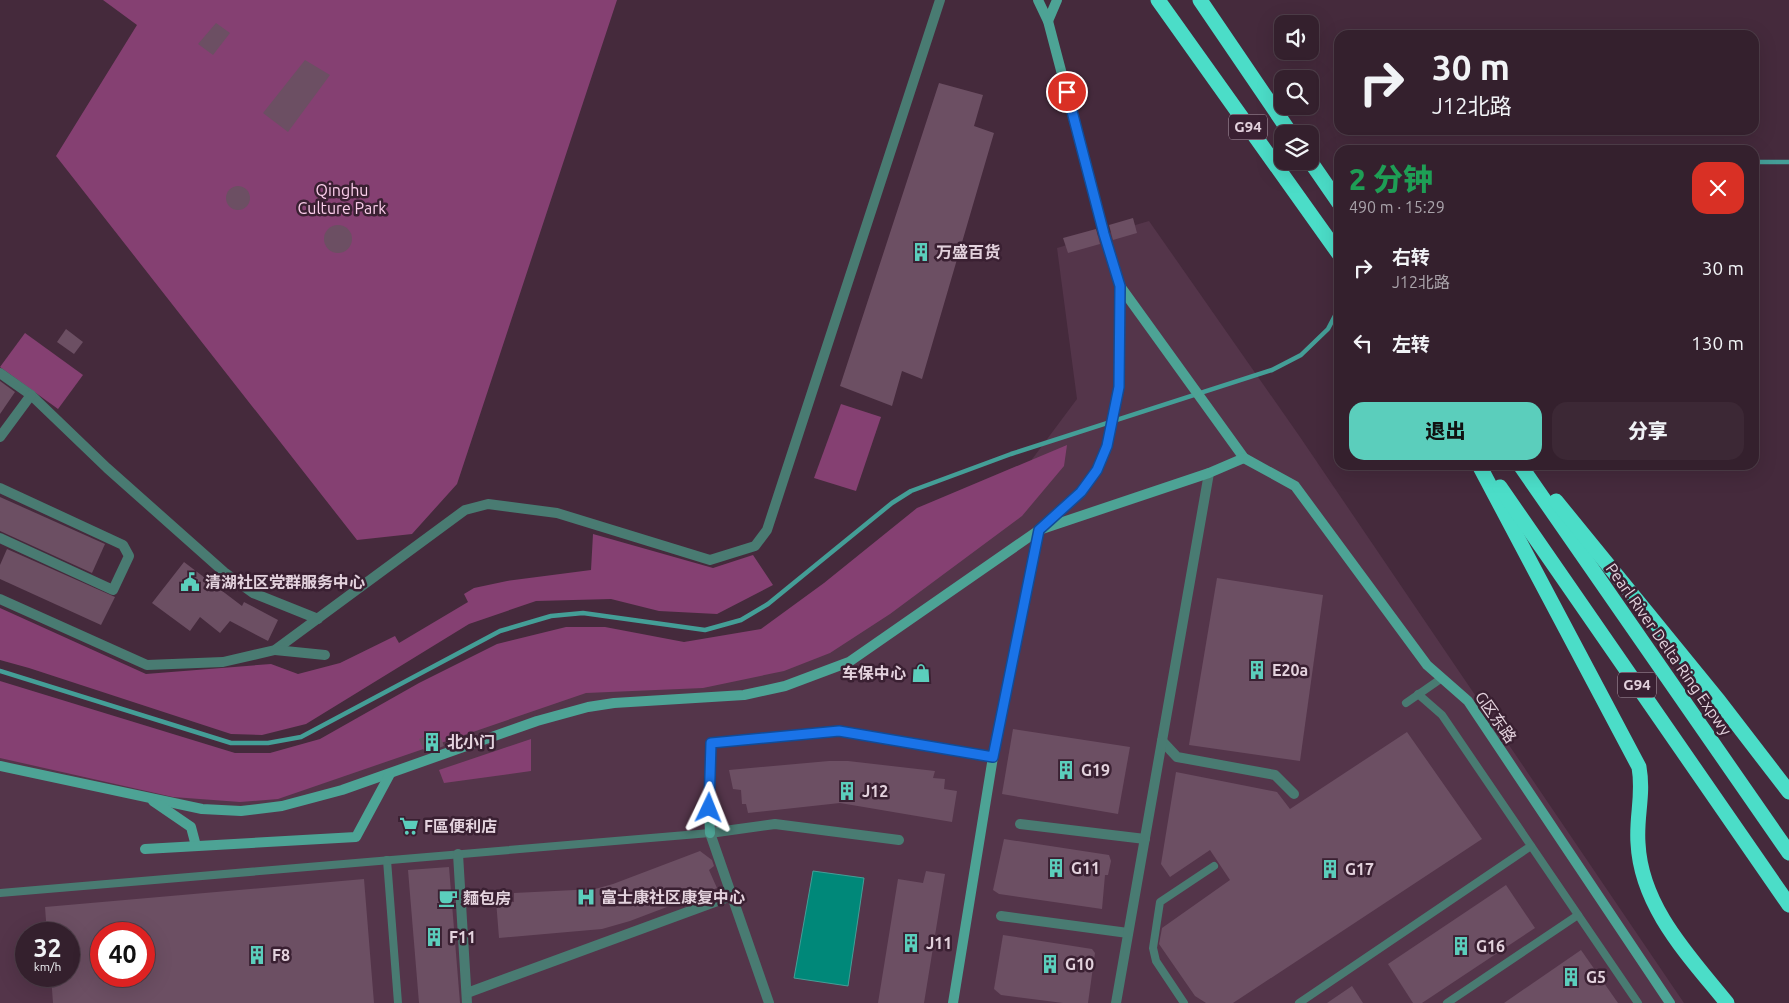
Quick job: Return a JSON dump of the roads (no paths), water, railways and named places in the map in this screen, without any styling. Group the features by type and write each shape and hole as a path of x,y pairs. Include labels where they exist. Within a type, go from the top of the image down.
{"highway":[{"name":"G94","path":"1158,0 1334,248"},
{"name":"G94","path":"1200,0 1286,125"},
{"path":"1316,170 1334,196"},
{"path":"1482,470 1639,767 1642,793 1638,845 1642,868 1655,906 1673,935 1727,1003"},
{"name":"G94","path":"1488,470 1789,905"},
{"name":"Pearl River Delta Ring Expwy","path":"1523,470 1789,852"},
{"path":"1531,470 1719,701 1789,792"}],"street":[{"path":"275,650 465,510 488,504 557,512 710,560 755,546 767,530 940,0"},
{"path":"0,766 202,809 241,811 282,806 342,790 537,721 588,707 614,703 744,695 785,686 849,662 1039,530 1081,492 1097,470 1107,446 1119,387 1120,286 1104,234 1048,21 1038,0"},
{"path":"1048,21 1058,0"},
{"path":"1039,530 1209,473 1244,458 1120,286"},
{"path":"0,372 31,395 107,468 224,572 253,593 286,608 318,619"},
{"path":"0,437 31,395"},
{"name":"G区东路","path":"1244,458 1295,486 1427,665 1468,701 1670,1003"},
{"path":"1116,1003 1209,473"},
{"path":"0,488 123,545 129,556 113,590 0,538"},
{"path":"953,1003 993,757 1039,530"},
{"path":"0,598 148,665 223,662 275,650 325,656"},
{"path":"769,1003 710,833 711,743 839,731 993,757"},
{"path":"1162,741 1177,757 1275,775 1294,794"},
{"path":"145,849 356,837 390,774"},
{"path":"148,798 191,827 196,846"},
{"path":"710,833 775,824 899,840"},
{"path":"1020,824 1145,839"},
{"path":"458,854 467,998 731,896"},
{"path":"1002,916 1128,933"}],"lane":[{"path":"1406,703 1442,678"},
{"path":"1418,694 1442,715 1638,1003"},
{"path":"0,893 710,833"},
{"path":"1300,1003 1531,846"},
{"path":"388,860 398,1003"},
{"path":"1184,1003 1156,961 1153,948 1160,902 1214,866"},
{"path":"1447,1003 1578,915"}],"waterway":[{"path":"1759,162 1789,162"},
{"path":"0,671 231,743 268,743 301,737 500,631 551,616 583,613 705,630 741,620 768,604 892,503 911,491 1011,454 1272,370 1301,355 1328,329 1334,318"}],"place":[{"name":"万盛百货","path":"921,252"},
{"name":"清湖社区党群服务中心","path":"190,582"},
{"name":"E20a","path":"1257,670"},
{"name":"车保中心","path":"921,673"},
{"name":"北小门","path":"432,742"},
{"name":"G19","path":"1066,770"},
{"name":"J12","path":"847,791"},
{"name":"F區便利店","path":"409,826"},
{"name":"G11","path":"1056,868"},
{"name":"G17","path":"1330,869"},
{"name":"富士康社区康复中心","path":"586,897"},
{"name":"麵包房","path":"448,898"},
{"name":"F11","path":"434,937"},
{"name":"J11","path":"911,943"},
{"name":"G16","path":"1461,946"},
{"name":"F8","path":"257,955"},
{"name":"G10","path":"1050,964"},
{"name":"G5","path":"1571,977"}],"park label":[{"name":"Qinghu Culture Park","path":"342,199"}]}
